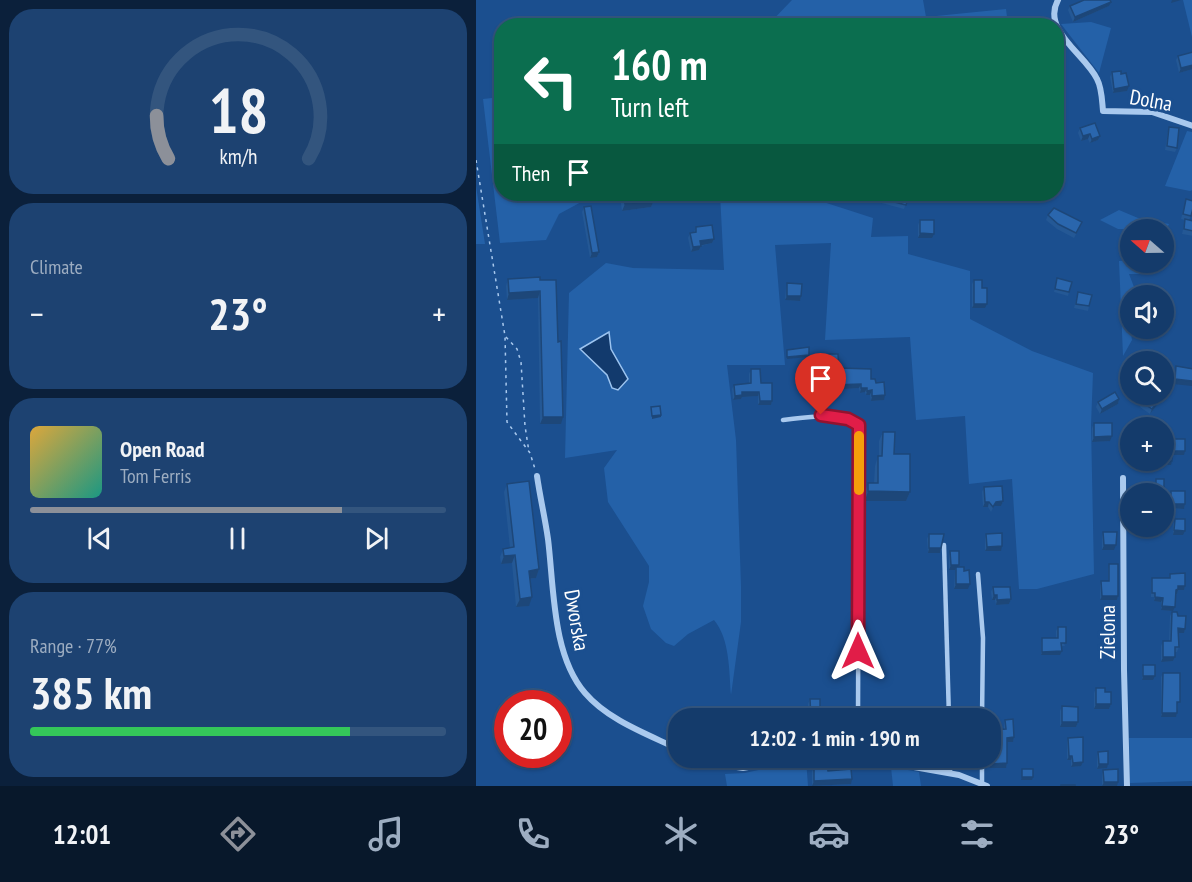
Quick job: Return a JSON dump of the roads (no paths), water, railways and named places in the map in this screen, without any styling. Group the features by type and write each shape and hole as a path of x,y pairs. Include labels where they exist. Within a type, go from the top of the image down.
{"street":[{"name":"Dolna","path":"1055,18 1054,8 1058,0"},
{"name":"Dolna","path":"1064,38 1098,79 1103,111 1152,112 1193,126"},
{"name":"Dworska","path":"537,476 564,655 573,675 585,693 600,707 668,744"},
{"name":"Zielona","path":"1123,478 1127,786"},
{"path":"921,768 950,773 984,785"}],"lane":[{"path":"783,420 821,415 848,419 859,425 858,708"},
{"path":"944,545 949,708"},
{"path":"978,574 983,639 982,708"},
{"path":"950,768 950,773"},
{"path":"983,768 984,785"}]}
